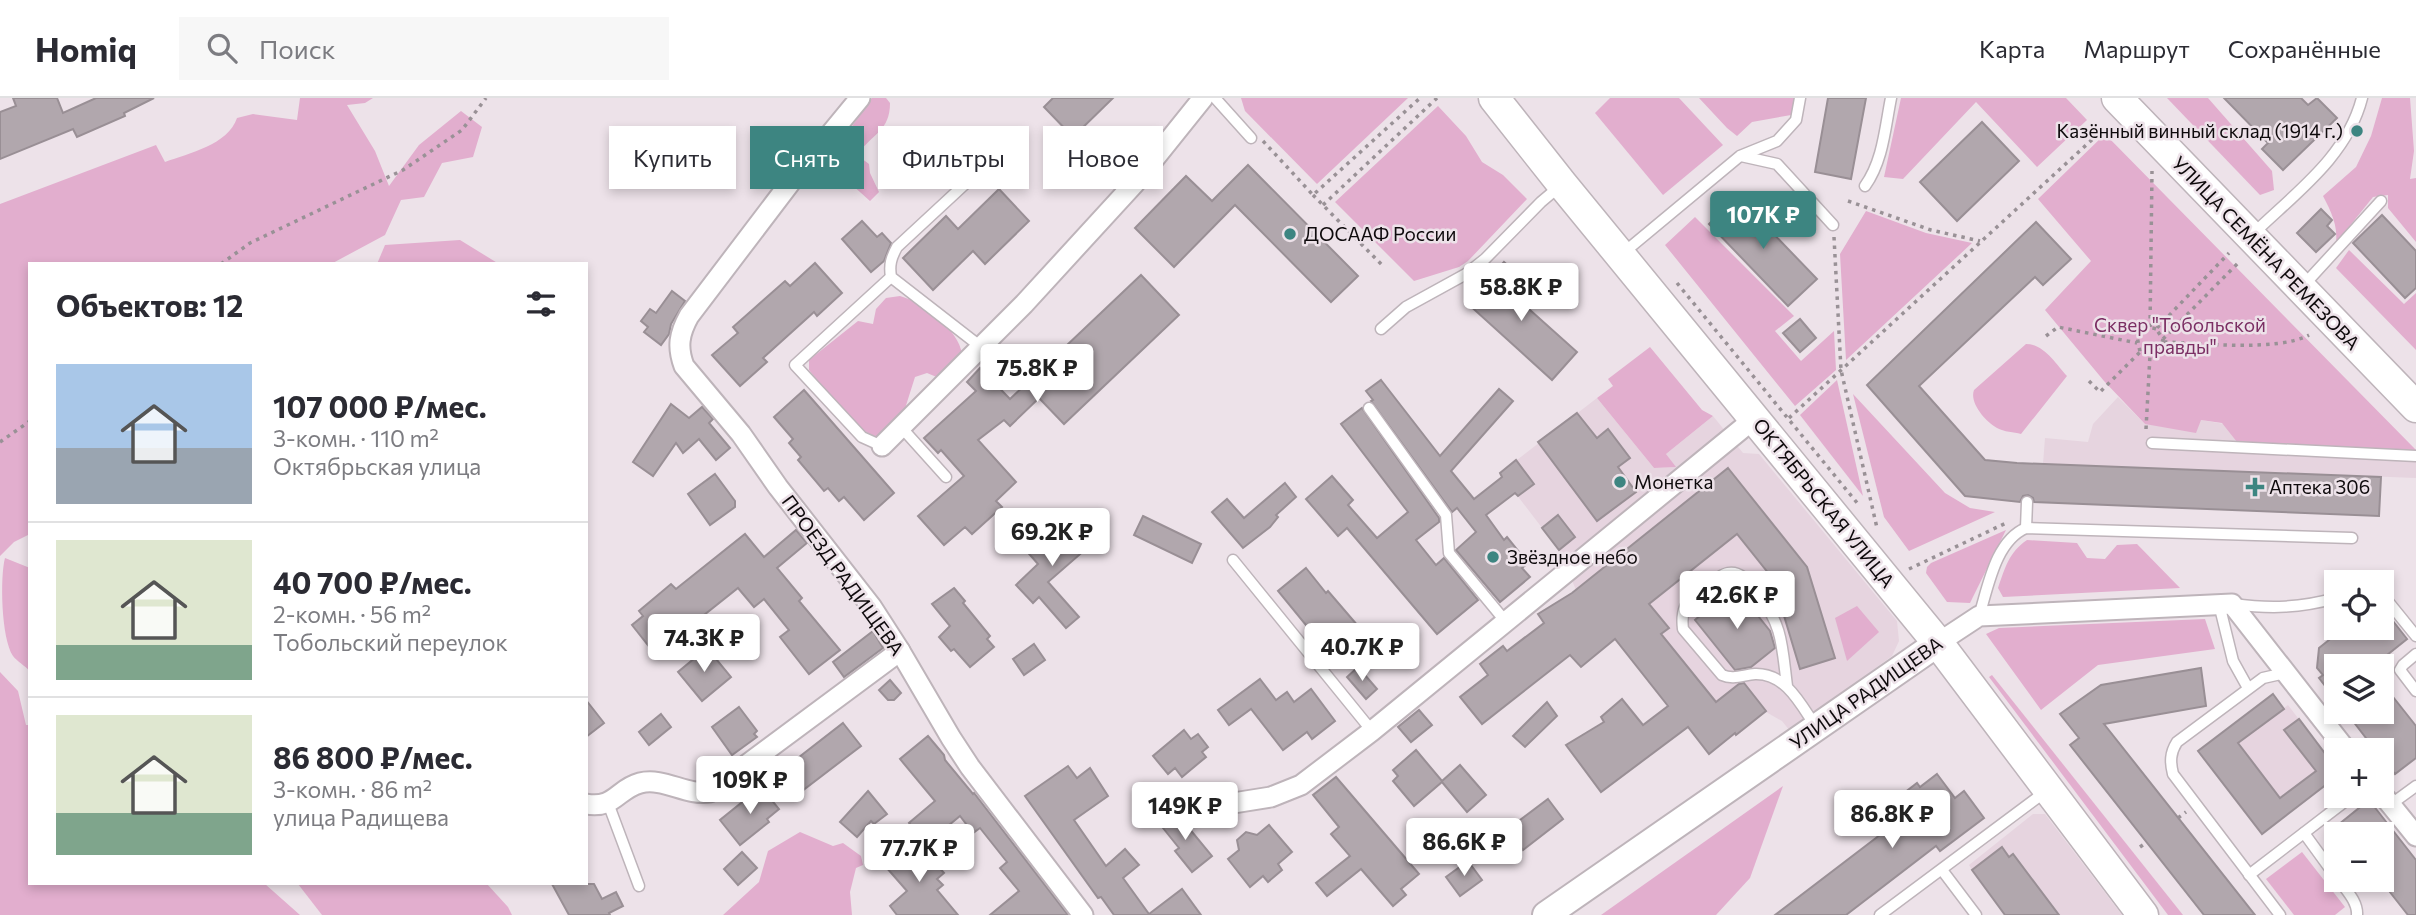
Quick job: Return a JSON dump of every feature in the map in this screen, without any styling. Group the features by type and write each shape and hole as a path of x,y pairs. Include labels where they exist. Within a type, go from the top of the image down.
{"main road":[{"name":"ОКТЯБРЬСКАЯ УЛИЦА","path":"1494,98 1938,643 2143,915"},
{"name":"УЛИЦА СЕМЁНА РЕМЕЗОВА","path":"2112,111 2239,251 2301,289 2416,407"},
{"name":"УЛИЦА РАДИЩЕВА","path":"1546,915 1938,643"}],"street":[{"name":"ПРОЕЗД РАДИЩЕВА","path":"860,98 790,183 688,316 679,339 679,353 684,366 741,434 778,487 871,606 970,767 1083,915"},
{"path":"882,446 1024,304 1134,184 1203,98"},
{"path":"1192,813 1288,792 1301,785 1506,622 1755,418"},
{"path":"1979,616 2225,604 2337,738"},
{"name":"УЛИЦА РАДИЩЕВА","path":"1938,643 1979,616"},
{"path":"588,804 599,806 608,803 633,786 650,782 690,793 710,792 900,651"},
{"path":"2393,808 2416,836"}],"lane":[{"path":"1215,98 1254,136"},
{"path":"1621,255 1740,156 1777,141 1796,120 1800,98"},
{"path":"1865,186 1874,174 1879,158 1891,98"},
{"path":"2239,251 2334,155 2352,127 2362,98"},
{"path":"1777,141 1777,164"},
{"path":"1740,156 1777,164 1833,225"},
{"path":"1381,329 1406,307 1466,274 1485,259 1562,184"},
{"path":"882,446 862,437 795,365 891,277 891,257 897,247 960,189"},
{"path":"2301,289 2381,201"},
{"path":"891,277 981,347"},
{"path":"1369,408 1447,514 1449,553 1506,622"},
{"path":"901,427 946,477"},
{"path":"2149,440 2416,456"},
{"path":"1979,616 1998,558 2022,530 2027,502"},
{"path":"2022,530 2351,538"},
{"path":"1233,560 1372,730"},
{"path":"1787,686 1763,674 1728,678 1722,675 1683,629 1682,620 1687,603 1728,573 1744,578 1776,620 1787,686 1816,727"},
{"path":"2248,688 2233,661 2225,604 2272,609 2324,601"},
{"path":"2394,609 2416,636"},
{"path":"2416,654 2400,670 2416,691"},
{"path":"2280,915 2173,774 2170,762 2177,742 2263,678 2285,673"},
{"path":"2394,796 2416,786"},
{"path":"1880,915 2048,789"},
{"path":"608,803 639,886"},
{"path":"2249,875 2338,808"},
{"path":"2304,834 2324,861"},
{"path":"1942,870 1976,915"},
{"path":"2347,892 2358,909 2357,915"}],"path":[{"path":"224,262 250,243 403,170 462,130 486,98"},
{"path":"1313,195 1420,98"},
{"path":"1323,205 1437,98"},
{"path":"1789,418 1982,241 2112,111"},
{"path":"1254,136 1383,266"},
{"path":"2150,327 2152,171"},
{"path":"1849,201 1931,230 1982,241"},
{"path":"1833,225 1841,370 1877,528 1869,517"},
{"path":"2156,329 2239,251"},
{"path":"2140,352 2150,355 2160,350 2164,341 2239,251"},
{"path":"1675,280 1860,507"},
{"path":"2046,337 2058,327 2137,343"},
{"path":"2140,352 2137,336 2143,330 2150,327 2156,329 2164,341"},
{"path":"2164,341 2262,345 2300,340 2309,335"},
{"path":"2089,381 2100,392 2140,352"},
{"path":"2149,440 2150,355"},
{"path":"0,442 28,422"},
{"path":"1917,579 1909,569 2009,522 2022,530"},
{"path":"2140,847 2147,842"}],"shaded area":[{"path":"2118,397 2145,424 2201,420 2358,447 2416,451 2416,478 2043,464 2045,438 2088,442 2093,424"},
{"path":"1597,398 1654,468 1675,467 1666,454 1713,416 1743,453 1759,454 1897,621 1899,641 1892,656 1790,731 1782,721 1766,712 1709,754 1697,738 1699,734 1576,590 1559,550 1500,473"},
{"path":"2288,705 2324,752 2324,786 2262,834 2198,751 2259,727"},
{"path":"2033,814 2045,814 2122,915 2059,915 2052,905 2048,908 2036,884 2013,855 2009,857 2002,847 1972,870 1969,865"}],"green space":[{"path":"300,98 373,98 365,103 347,105 375,151 389,186 419,145 461,111 482,127 473,157 442,163 424,197 401,200 385,235 335,262 28,262 28,535 14,542 0,556 0,204 156,145 165,162 196,151 225,135 237,118 253,114 297,120"},
{"path":"872,98 886,98 890,103 884,126 878,126 878,133 864,147 864,126 852,126"},
{"path":"1241,98 1408,98 1317,184 1245,111"},
{"path":"1610,98 1679,98 1723,145 1663,195 1595,113"},
{"path":"1699,98 1797,98 1796,108 1791,115 1752,122 1737,136"},
{"path":"1901,98 2066,98 2087,120 2037,167 1976,102 1903,179 1884,177"},
{"path":"2167,98 2208,98 2272,171 2274,190 2260,195"},
{"path":"2382,98 2410,98 2414,151 2410,179 2416,178 2416,242 2388,208 2388,195 2373,197 2336,243 2335,225 2323,196 2356,167 2371,136"},
{"path":"1438,106 1466,136 1482,162 1503,175 1527,199 1468,261 1459,267 1414,281 1335,202"},
{"name":"Сквер \"Тобольской правды\"","path":"2105,134 2416,451 2237,442 2222,423 2201,420 2196,433 2145,424 2104,381 2045,310 2091,261 2038,199"},
{"path":"864,160 869,164 879,192 870,201 857,189 864,189"},
{"path":"1866,211 1926,233 1972,243 1846,360 1840,254"},
{"path":"1695,217 1794,316 1775,331 1801,361 1834,331 1836,370 1795,406 1665,245"},
{"path":"460,240 496,262 378,262 385,245"},
{"path":"2349,250 2404,304 2416,293 2416,350 2336,268"},
{"path":"900,296 919,304 938,318 954,336 962,354 939,378 927,373 915,377 902,418 882,438 860,428 841,411 809,370 809,360 858,321 873,324 876,309 886,298"},
{"path":"2026,344 2044,351 2067,376 2021,434 1993,425 1980,412 1973,395 1974,390"},
{"path":"1650,347 1702,410 1713,416 1666,454 1676,467 1654,468 1597,398 1613,386 1608,379"},
{"path":"1837,380 1863,496 1800,415"},
{"path":"1853,394 1945,493 1970,508 1995,512 1909,551 1884,517"},
{"path":"2006,530 1970,603 1947,602 1926,573 1927,567"},
{"path":"2027,540 2077,543 2087,558 2105,559 2117,545 2137,544 2180,588 2003,597 1998,588 2006,567 2012,555"},
{"path":"5,558 28,567 28,669 13,656 6,636 3,567"},
{"path":"1857,606 1879,632 1847,661 1835,618"},
{"path":"2205,619 2215,649 2098,665 2041,710 1986,634 1999,628"},
{"path":"0,672 18,691 28,725 28,885 266,885 300,915 0,915"},
{"path":"1992,675 2183,915 2168,915 1989,677"},
{"path":"1783,786 1750,878 1716,915 1601,915"},
{"path":"800,832 833,846 843,843 861,856 863,865 856,868 850,892 852,915 723,915 759,882 768,851"},
{"path":"2302,852 2324,880 2324,892 2333,892 2345,907 2335,915 2294,915 2266,879"},
{"path":"299,885 488,885 512,915 322,915"}],"building":[{"path":"13,98 57,98 63,113 96,98 154,98 124,113 125,116 77,137 73,129 0,159 0,112 16,106"},
{"path":"1053,98 1113,98 1084,126 1062,126 1044,107"},
{"path":"1828,98 1866,98 1851,179 1815,172"},
{"path":"2224,98 2301,98 2308,105 2317,98 2337,118 2283,170 2262,149 2268,143"},
{"path":"1982,122 2019,161 1957,221 1920,182"},
{"path":"1248,165 1358,276 1331,302 1235,205 1174,267 1135,228 1186,176 1212,201"},
{"path":"999,189 1029,221 985,264 973,251 933,290 903,258 946,216 958,229"},
{"path":"1737,196 1817,279 1788,306 1709,224"},
{"path":"2321,209 2332,220 2327,226 2335,234 2316,252 2297,233"},
{"path":"2382,215 2416,251 2416,288 2405,298 2353,243"},
{"path":"862,221 877,237 882,233 891,243 884,261 871,272 842,239"},
{"path":"2036,222 2071,259 2043,285 2035,277 1919,386 1985,460 2381,477 2379,516 2034,502 2028,495 2023,496 2020,502 1965,496 1867,385"},
{"path":"1504,262 1524,279 1511,293 1577,352 1552,380 1467,303"},
{"path":"815,263 842,293 817,316 814,312 763,358 767,362 740,386 712,355 738,333 733,327 785,281 790,286"},
{"path":"1141,275 1179,315 1064,424 1039,398 1010,426 1004,420 978,440 1016,482 996,501 1002,507 972,534 965,527 944,545 918,516 964,476 941,450 938,453 924,438 976,391 967,382 980,368 1010,399"},
{"path":"672,291 685,301 661,345 644,332 648,327 641,321 650,309 656,313"},
{"path":"1800,319 1816,338 1800,352 1783,333"},
{"path":"1381,380 1440,456 1499,389 1513,401 1451,471 1474,499 1502,477 1500,473 1516,460 1534,484 1518,496 1515,493 1486,515 1504,540 1507,537 1528,563 1522,568 1530,577 1500,602 1456,550 1476,532 1457,508 1452,512 1371,401 1373,400 1366,391"},
{"path":"804,390 894,493 864,520 844,497 839,501 828,488 824,491 798,460 801,457 789,443 793,439 774,417"},
{"path":"671,404 689,418 702,407 713,419 709,423 730,448 716,460 699,439 683,453 676,443 653,476 633,462"},
{"path":"1362,408 1439,518 1439,522 1416,540 1436,565 1444,558 1478,600 1437,634 1347,528 1338,536 1306,499 1332,476 1353,500 1348,505 1377,538 1408,512 1341,424"},
{"path":"1577,413 1597,438 1608,429 1630,458 1618,467 1636,492 1597,521 1538,442"},
{"path":"1728,468 1807,567 1835,658 1800,669 1773,579 1737,534 1649,604 1669,628 1661,634 1716,702 1744,683 1766,711 1736,735 1735,733 1709,754 1688,727 1601,792 1566,745 1604,722 1601,717 1622,699 1643,725 1668,706 1615,639 1581,667 1570,655 1482,724 1460,697 1488,675 1480,664 1503,646 1507,651 1544,623 1538,614 1572,593"},
{"path":"715,474 735,501 735,507 710,525 688,494"},
{"path":"1285,483 1296,497 1276,515 1278,517 1270,527 1243,548 1212,512 1227,499 1244,518"},
{"path":"1558,515 1575,537 1559,550 1542,528"},
{"path":"1143,516 1201,544 1192,563 1134,535"},
{"path":"1059,517 1086,549 1048,582 1079,617 1066,628 1039,597 1033,603 1016,585 1038,564 1024,548"},
{"path":"796,530 807,543 777,568 802,598 799,601 840,650 809,674 780,637 789,630 764,599 754,607 738,588 655,654 632,625 643,616 639,611 671,584 676,589 745,534 764,557"},
{"path":"1306,568 1358,626 1328,652 1278,591"},
{"path":"1735,587 1770,631 1775,648 1751,667 1735,670 1695,620"},
{"path":"954,588 990,636 987,639 994,647 970,667 939,637 950,626 932,604"},
{"path":"2394,622 2407,639 2388,654 2324,654 2324,684 2319,678 2323,675 2317,668 2319,648 2329,640 2394,640"},
{"path":"873,631 883,648 844,677 833,662"},
{"path":"1034,644 1045,660 1024,675 1013,659"},
{"path":"707,648 731,677 702,701 678,672"},
{"path":"1358,667 1377,689 1366,699 1347,677"},
{"path":"2201,668 2206,706 2104,724 2255,915 2204,915 2070,745 2079,738 2060,714 2101,685"},
{"path":"1260,679 1276,700 1287,692 1294,702 1311,689 1335,721 1312,739 1307,732 1283,750 1251,709 1229,725 1218,710"},
{"path":"890,680 901,693 894,700 888,700 879,690"},
{"path":"2273,694 2284,709 2238,743 2280,798 2316,771 2284,730 2299,719 2324,752 2324,786 2262,834 2198,751"},
{"path":"2394,698 2416,726 2416,758 2395,774 2394,738 2366,738 2355,724 2394,724"},
{"path":"1547,702 1557,716 1525,747 1513,736"},
{"path":"588,703 604,723 588,735"},
{"path":"739,707 757,731 754,734 757,737 732,755 712,727"},
{"path":"1419,710 1432,725 1411,742 1398,727"},
{"path":"661,714 671,727 649,745 639,732"},
{"path":"843,723 861,746 802,791 785,768"},
{"path":"1184,730 1191,739 1198,734 1208,747 1202,752 1206,757 1182,777 1175,768 1168,774 1153,756"},
{"path":"928,736 1068,915 990,915 1019,891 1000,868 1007,862 980,828 973,833 960,816 926,844 909,823 935,801 900,759"},
{"path":"1416,750 1442,781 1460,765 1486,795 1467,812 1442,782 1414,806 1393,781 1398,776 1393,770"},
{"path":"1068,766 1077,778 1090,768 1108,796 1074,820 1106,866 1125,849 1139,865 1123,878 1149,914 1182,889 1201,915 1114,915 1101,897 1098,898 1025,796"},
{"path":"1937,774 1955,798 1964,791 1984,818 1940,851 1936,846 1846,915 1775,915 1910,812 1899,797 1917,783 1920,787"},
{"path":"1336,777 1419,874 1401,889 1406,895 1393,906 1361,869 1327,896 1316,883 1350,856 1331,834 1339,827 1313,795"},
{"path":"761,787 779,809 767,819 769,822 740,845 720,820"},
{"path":"868,791 887,814 874,824 871,821 857,837 840,822"},
{"path":"1548,799 1563,819 1523,850 1508,829"},
{"path":"2359,808 2375,808 2386,822 2342,822"},
{"path":"1174,810 1212,856 1192,872 1175,851 1179,848 1159,823"},
{"path":"1269,825 1292,852 1278,864 1282,870 1268,882 1263,876 1250,887 1228,859 1239,850 1237,840 1246,832 1257,835"},
{"path":"2394,832 2416,860 2416,915 2408,915 2390,892 2394,892"},
{"path":"916,841 944,873 937,879 943,885 937,890 958,915 897,915 890,906 907,891 886,867"},
{"path":"2002,847 2009,857 2013,854 2059,915 2005,915 1972,870"},
{"path":"742,852 757,868 738,885 724,869"},
{"path":"1468,861 1482,880 1460,896 1446,877"},
{"path":"594,884 602,899 616,892 623,906 609,913 610,915 569,915 553,885"}],"place":[{"name":"Казённый винный склад (1914 г.)","path":"2357,131"},
{"name":"ДОСААФ России","path":"1290,234"},
{"name":"Монетка","path":"1620,482"},
{"name":"Аптека 306","path":"2255,487"},
{"name":"Звёздное небо","path":"1493,557"}]}
